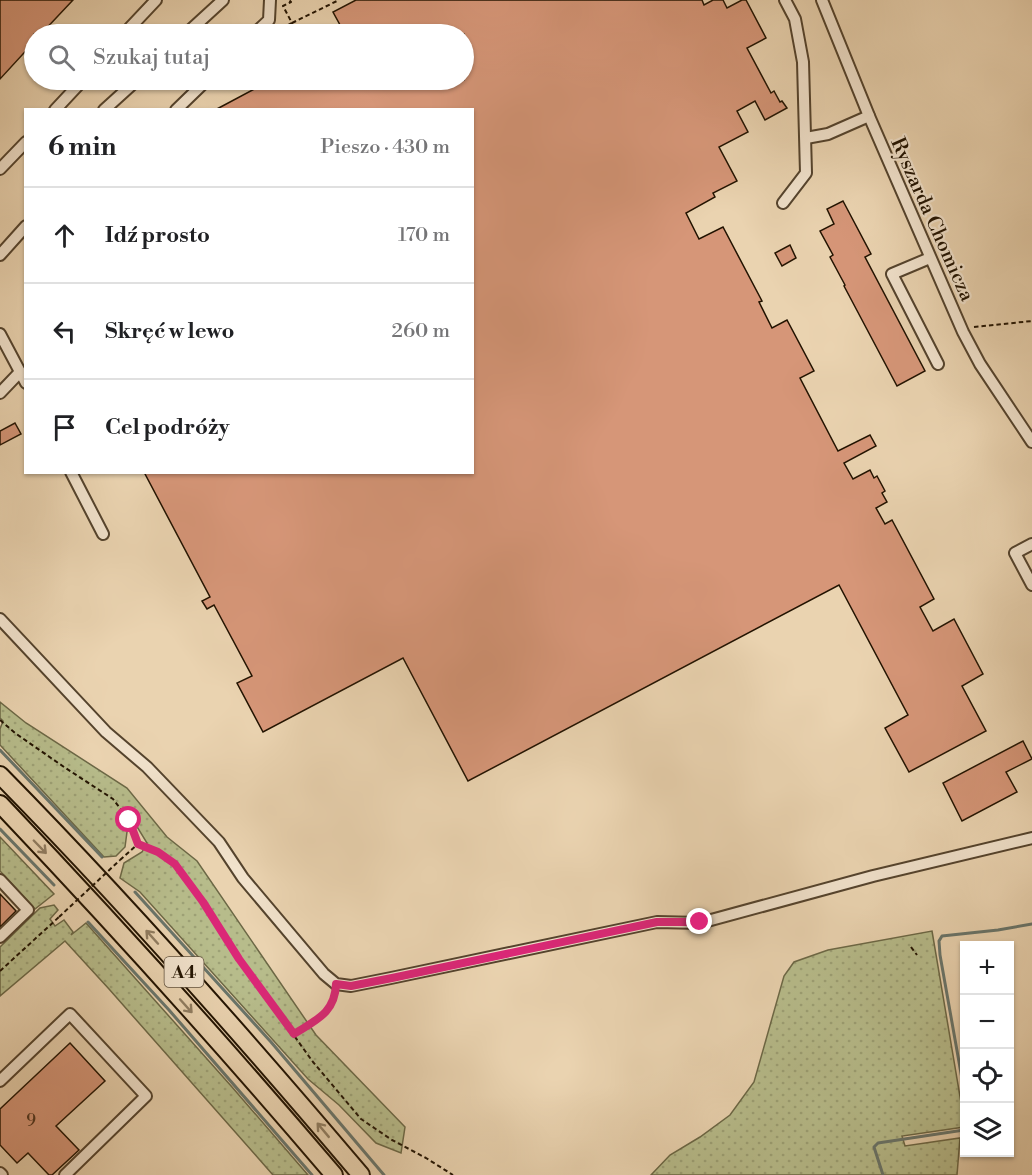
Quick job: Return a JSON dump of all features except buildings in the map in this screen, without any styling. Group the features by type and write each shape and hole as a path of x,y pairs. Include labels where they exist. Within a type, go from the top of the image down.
{"highway":[{"name":"A4","path":"0,774 192,981 295,1096 361,1175"},
{"name":"A4","path":"0,804 78,886 279,1110 334,1175"}],"street":[{"path":"133,24 156,0"},
{"path":"197,24 223,0"},
{"path":"265,24 269,20 270,0"},
{"path":"783,203 806,173 803,62 795,19 785,0"},
{"name":"Ryszarda Chomicza","path":"822,0 869,116 963,332 1032,442"},
{"path":"57,108 74,90"},
{"path":"106,108 126,90"},
{"path":"178,108 197,90"},
{"path":"806,138 828,134 869,116"},
{"path":"0,169 24,143"},
{"path":"0,255 24,228"},
{"path":"930,258 892,274 938,364"},
{"path":"0,334 24,379"},
{"path":"0,393 20,372"},
{"path":"72,474 103,534"},
{"path":"1032,544 1015,553 1032,585"},
{"path":"0,619 106,732 147,766 219,842 243,878 324,974 336,984 351,986 657,922 700,922 873,876 1032,838"},
{"path":"0,880 28,910 0,937"},
{"path":"0,1081 70,1014 146,1095 65,1175"}],"path":[{"path":"289,0 291,2 283,6 292,24 339,0"},
{"path":"963,332 976,326 1032,321"},
{"path":"0,720 15,733 113,799 129,820 138,844 158,852 175,864 203,902 239,959 313,1062 361,1119 392,1140 453,1175"},
{"path":"0,971 138,844"},
{"path":"911,946 917,955"},
{"path":"294,1034 319,1018 331,1006 336,997 336,984"}],"green space":[{"path":"0,702 26,723 127,788 167,837 197,861 316,1035 405,1127 401,1153 376,1143 339,1105 308,1079 140,892 120,878 124,863 142,852 147,843 133,820 127,832 125,847 116,856 104,857 0,745 0,729 3,721 0,718"},
{"path":"0,837 54,894 35,909 0,871"},
{"path":"54,905 58,910 50,919 55,926 64,920 73,932 71,935 86,923 308,1175 273,1175 65,941 0,996 0,947 40,908"},
{"path":"932,931 960,1096 960,1128 902,1136 905,1146 960,1138 957,1175 651,1175 670,1155 730,1115 754,1082 784,976 794,962 828,950"}],"waterway":[{"path":"0,750 102,857"},
{"path":"0,829 54,885"},
{"path":"135,892 271,1042 384,1175"},
{"path":"88,922 169,1010 312,1175"},
{"path":"960,1068 939,941 942,936 1032,924"},
{"path":"883,1175 874,1147 878,1143 960,1131"}],"route":[{"path":"129,820 138,844 158,852 175,864 203,902 239,959 294,1034 319,1018 331,1006 336,997 336,984 351,986 657,922 700,922"}]}
